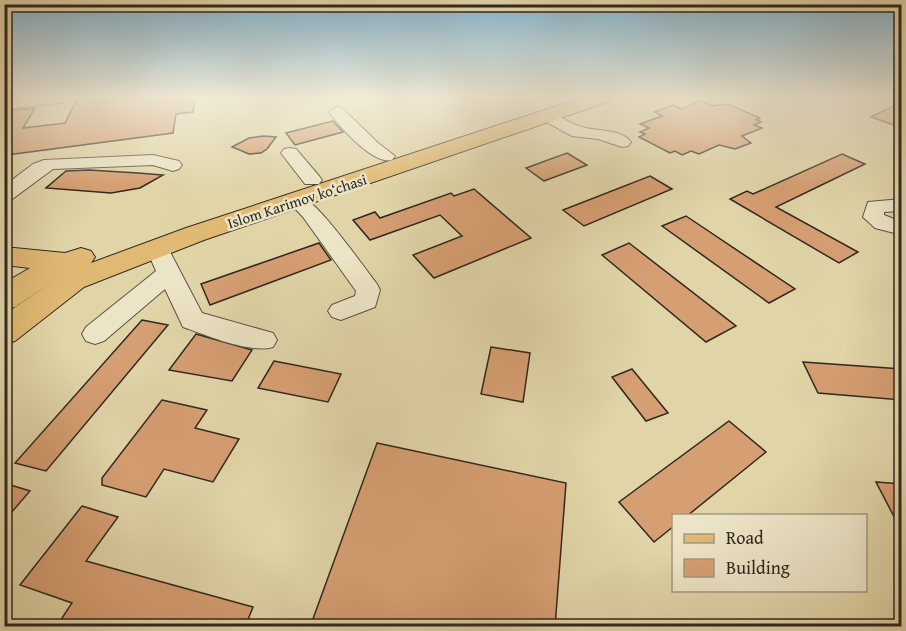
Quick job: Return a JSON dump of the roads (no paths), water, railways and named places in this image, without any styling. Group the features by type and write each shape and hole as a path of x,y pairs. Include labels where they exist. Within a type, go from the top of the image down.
{"main road":[{"name":"Islom Karimov ko‘chasi","path":"65,278 297,200 405,155 484,126"},
{"name":"Islom Karimov ko‘chasi","path":"4,332 65,278 183,221 312,180 509,126"},
{"path":"4,256 65,278"},
{"path":"9,292 65,278"}],"street":[{"path":"351,126 372,147 405,155"},
{"path":"567,126 578,132 602,134 622,142"},
{"path":"290,153 312,180"},
{"path":"4,196 40,168 50,164 153,160 173,165"},
{"path":"297,200 331,239 368,290 366,301 341,311"},
{"path":"902,205 875,206 873,217 882,223 902,229"},
{"path":"157,248 192,320 264,340"},
{"path":"95,334 168,274"}]}
